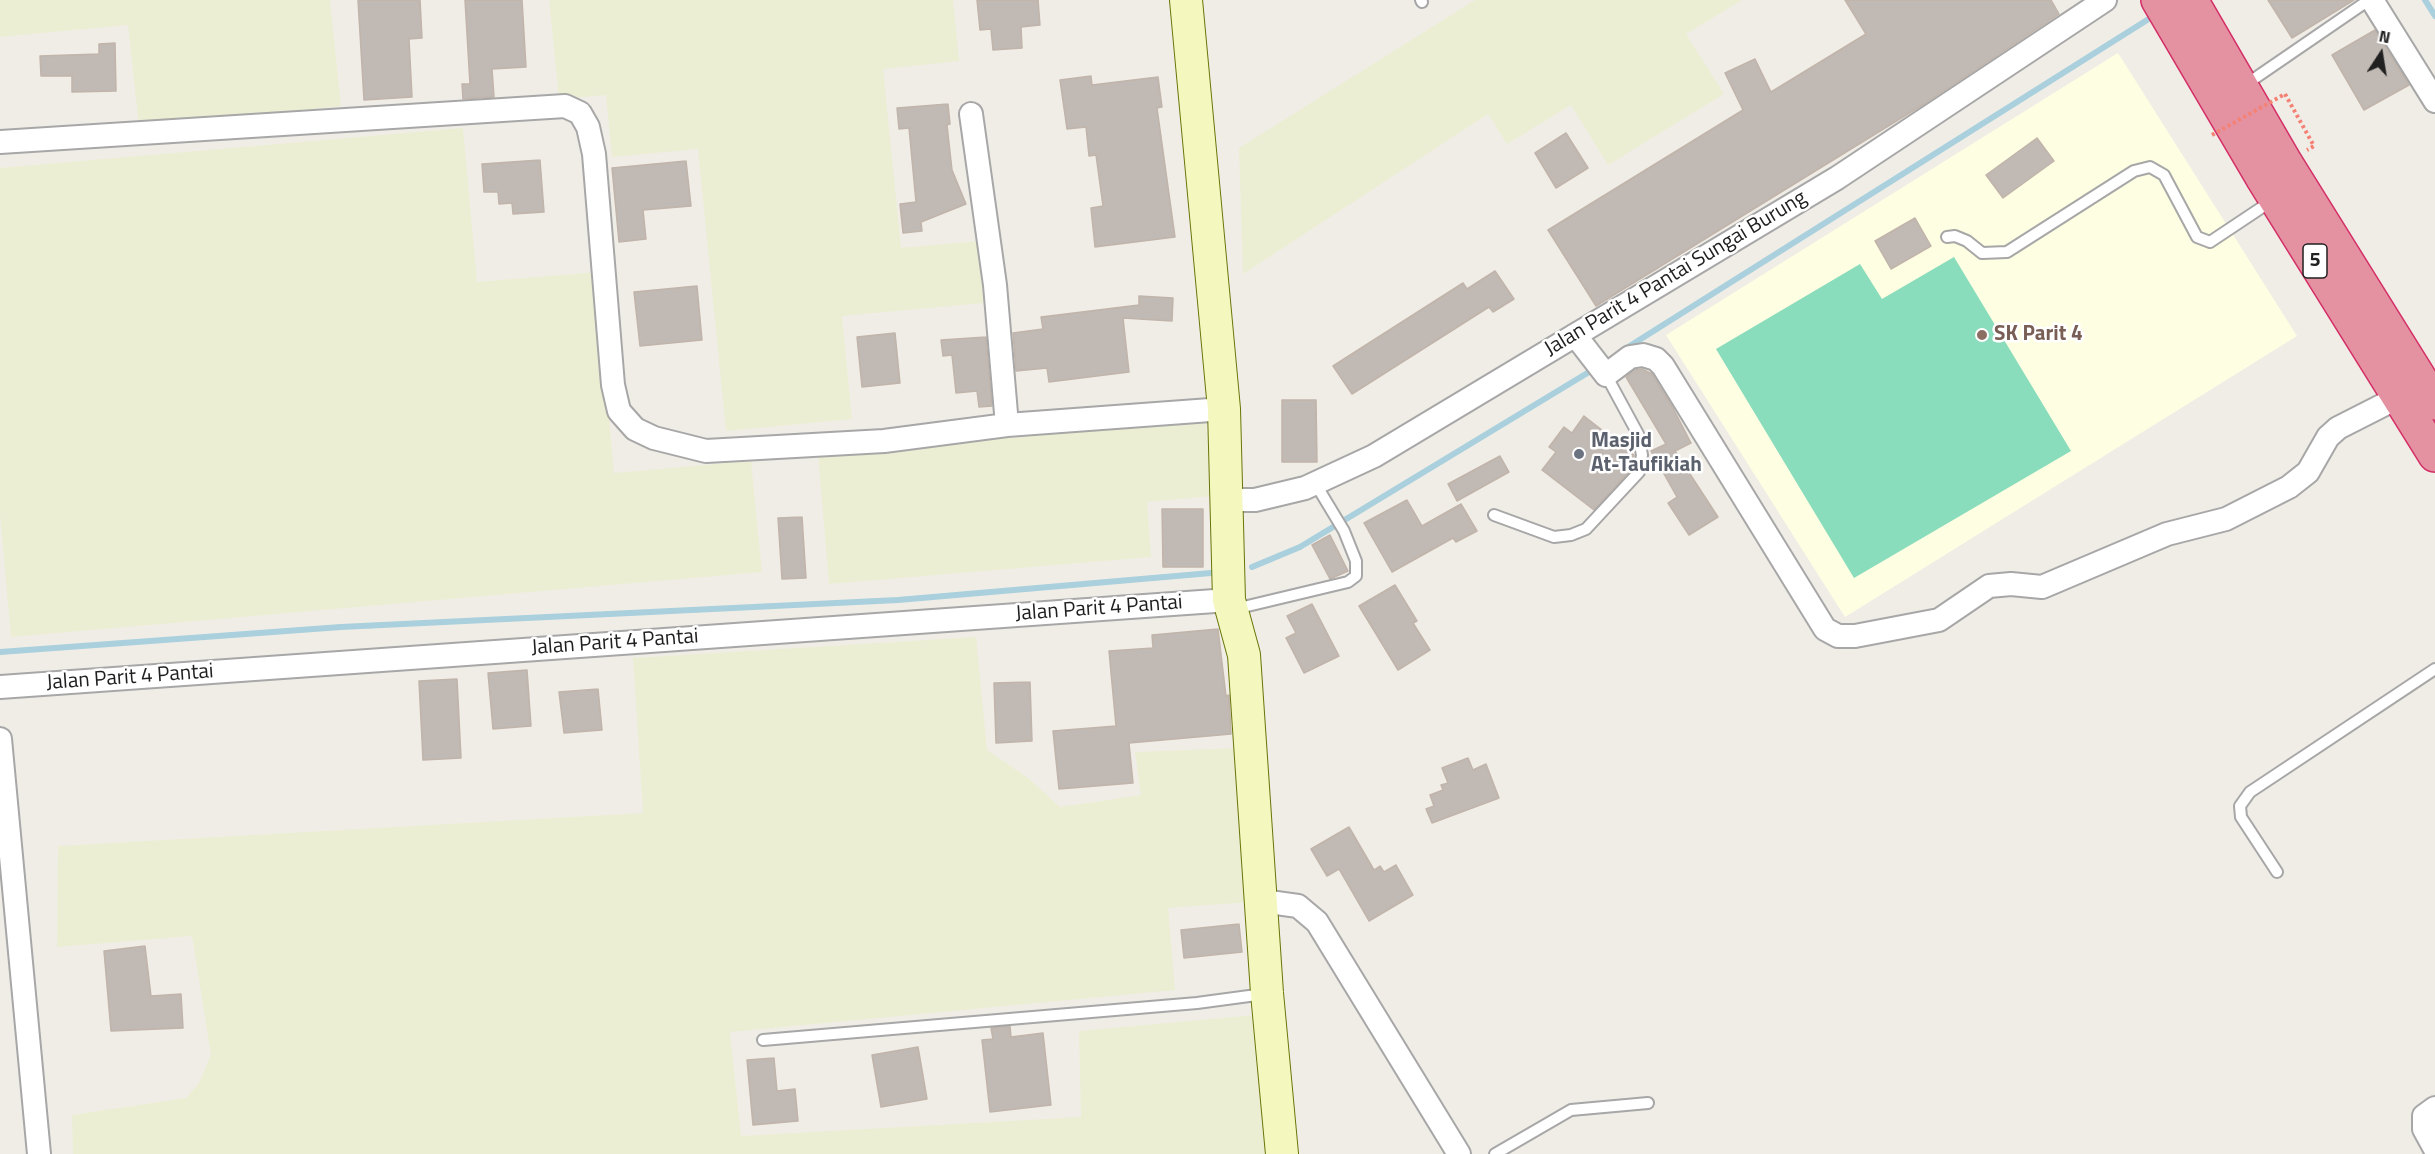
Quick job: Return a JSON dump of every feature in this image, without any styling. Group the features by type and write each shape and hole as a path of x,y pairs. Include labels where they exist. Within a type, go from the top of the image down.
{"highway":[{"name":"5","path":"2158,0 2209,59 2242,87 2285,162 2435,403"},
{"name":"5","path":"2191,0 2209,59 2276,198 2435,455"}],"street":[{"path":"1186,0 1224,409 1230,605 1244,656 1267,993 1282,1154"},
{"name":"Jalan Parit 4 Pantai Sungai Burung","path":"1227,500 1255,500 1305,488 1374,456 1837,178 2105,0"},
{"path":"2370,0 2435,101"},
{"path":"0,142 565,106 580,112 588,127 594,154 613,385 619,411 635,429 654,438 706,451 884,441 1007,425 1224,409"},
{"path":"971,114 995,285 1007,425"},
{"path":"1575,335 1599,367 1643,355 1656,358 1663,366 1825,629 1838,636 1855,636 1939,620 1989,586 2011,584 2042,587 2167,534 2226,519 2289,487 2308,472 2328,436 2338,428 2399,397"},
{"name":"Jalan Parit 4 Pantai","path":"0,687 1230,605"},
{"path":"0,739 39,1154"},
{"path":"1262,902 1298,906 1317,922 1459,1154"},
{"path":"2434,1149 2424,1129 2424,1116 2435,1108"}],"lane":[{"path":"2242,87 2370,0"},
{"path":"1947,237 1955,236 1967,241 1982,253 2007,252 2134,171 2150,167 2164,175 2197,237 2210,242 2276,198"},
{"path":"1494,515 1554,537 1571,535 1586,529 1639,472 1642,455 1638,434 1599,367"},
{"path":"1230,605 1348,582 1356,576 1356,561 1344,531 1315,483"},
{"path":"2277,872 2241,817 2240,806 2250,792 2435,669"},
{"path":"763,1040 1197,1003 1267,993"},
{"path":"1495,1154 1571,1110 1648,1103"}],"path":[{"path":"2212,135 2285,94 2314,146"}],"shaded area":[{"path":"0,0 330,0 341,106 139,126 128,25 0,37"},
{"path":"549,0 953,0 959,61 883,69 901,248 977,241 984,303 842,316 852,419 726,431 698,149 612,157 606,95 559,99"},
{"path":"1475,0 1742,0 1686,34 1724,94 1608,165 1571,105 1507,144 1488,114 1243,274 1239,148"},
{"name":"SK Parit 4","path":"2118,53 2297,336 1845,617 1666,335"},
{"path":"463,128 477,282 596,272 614,473 751,461 762,572 11,637 0,514 0,168"},
{"path":"1206,421 1213,496 1147,502 1151,557 829,584 818,454"},
{"path":"976,637 987,750 1028,778 1060,807 1141,795 1135,752 1237,748 1252,902 1168,908 1175,990 730,1032 741,1136 1081,1117 1079,1031 1255,1015 1271,1154 73,1154 72,1115 186,1098 199,1083 211,1055 192,936 57,947 58,846 643,813 633,658"}],"green space":[{"path":"1954,257 2071,451 1854,578 1716,349 1860,264 1882,299"}],"building":[{"path":"358,0 420,0 422,38 409,39 412,97 364,100"},
{"path":"465,0 522,0 526,67 492,69 494,97 463,99 462,84 470,84"},
{"path":"977,0 1038,0 1040,25 1021,27 1022,48 993,50 991,29 980,30"},
{"path":"1845,0 2051,0 2059,14 1924,104 1596,306 1548,230 1743,110 1725,73 1755,59 1771,92 1866,34"},
{"path":"2268,0 2354,0 2292,38"},
{"path":"2375,30 2409,85 2364,110 2332,55"},
{"path":"115,43 116,91 72,92 72,76 41,76 40,56 99,54 99,44"},
{"path":"1091,76 1092,85 1158,77 1162,107 1157,108 1175,237 1095,247 1091,208 1103,206 1096,155 1089,156 1086,127 1067,129 1060,80"},
{"path":"948,104 950,124 947,125 952,170 966,204 921,222 922,231 903,233 900,204 916,202 909,128 899,129 897,108"},
{"path":"1566,133 1588,168 1556,188 1535,153"},
{"path":"2037,138 2054,161 2003,198 1986,175"},
{"path":"540,160 544,212 513,214 512,203 499,204 498,192 484,192 482,164"},
{"path":"686,161 691,206 643,210 646,239 619,242 612,168"},
{"path":"1915,218 1931,246 1891,269 1875,241"},
{"path":"1495,271 1514,299 1493,312 1489,307 1352,394 1333,366 1463,283 1467,289"},
{"path":"697,286 702,340 640,346 634,292"},
{"path":"1139,296 1173,298 1172,321 1123,318 1129,372 1049,382 1047,368 1016,371 1013,333 1043,329 1041,317 1139,305"},
{"path":"895,333 900,383 862,387 857,337"},
{"path":"986,337 992,406 979,407 977,391 956,393 952,355 943,356 941,340"},
{"path":"1642,369 1652,374 1691,443 1675,451 1718,517 1689,535 1668,503 1677,497 1651,451 1666,444 1626,377 1635,370"},
{"path":"1282,400 1316,400 1317,462 1282,462"},
{"path":"1584,416 1634,455 1632,469 1594,510 1542,470 1556,452 1549,447 1564,427 1572,433"},
{"path":"1500,456 1509,472 1457,501 1448,484"},
{"path":"1407,500 1422,526 1461,504 1477,531 1456,542 1453,538 1392,572 1364,523"},
{"path":"1162,509 1203,509 1203,567 1163,567"},
{"path":"802,517 806,578 782,579 778,518"},
{"path":"1330,535 1348,571 1330,579 1312,545"},
{"path":"1395,585 1417,621 1413,623 1430,650 1398,670 1359,606"},
{"path":"1312,604 1339,656 1304,673 1286,638 1296,633 1287,616"},
{"path":"1218,629 1226,696 1229,695 1231,734 1129,743 1133,783 1059,789 1053,731 1116,726 1109,651 1153,648 1152,635"},
{"path":"527,670 531,726 493,729 488,673"},
{"path":"457,679 461,758 423,760 419,681"},
{"path":"1030,682 1032,741 996,743 994,683"},
{"path":"598,689 602,730 564,733 559,692"},
{"path":"1468,758 1473,770 1486,764 1499,798 1432,823 1426,809 1434,806 1430,795 1443,790 1441,785 1448,783 1442,768"},
{"path":"1349,827 1374,870 1380,866 1384,872 1396,865 1413,895 1369,921 1339,869 1327,876 1311,849"},
{"path":"1239,924 1242,952 1184,958 1181,930"},
{"path":"145,946 151,996 181,994 183,1028 111,1031 104,951"},
{"path":"1010,1026 1011,1037 1043,1033 1051,1105 990,1112 982,1040 993,1039 991,1028"},
{"path":"918,1047 927,1099 881,1107 872,1055"},
{"path":"774,1058 777,1091 795,1089 798,1121 753,1125 747,1060"}],"waterway":[{"path":"2425,0 2435,16"},
{"path":"1625,349 2155,15"},
{"path":"1252,567 1300,547 1594,369"},
{"path":"0,652 341,627 898,600 1211,573"}],"place":[{"name":"SK Parit 4","path":"1982,335"},
{"name":"Masjid At-Taufikiah","path":"1579,454"}]}
